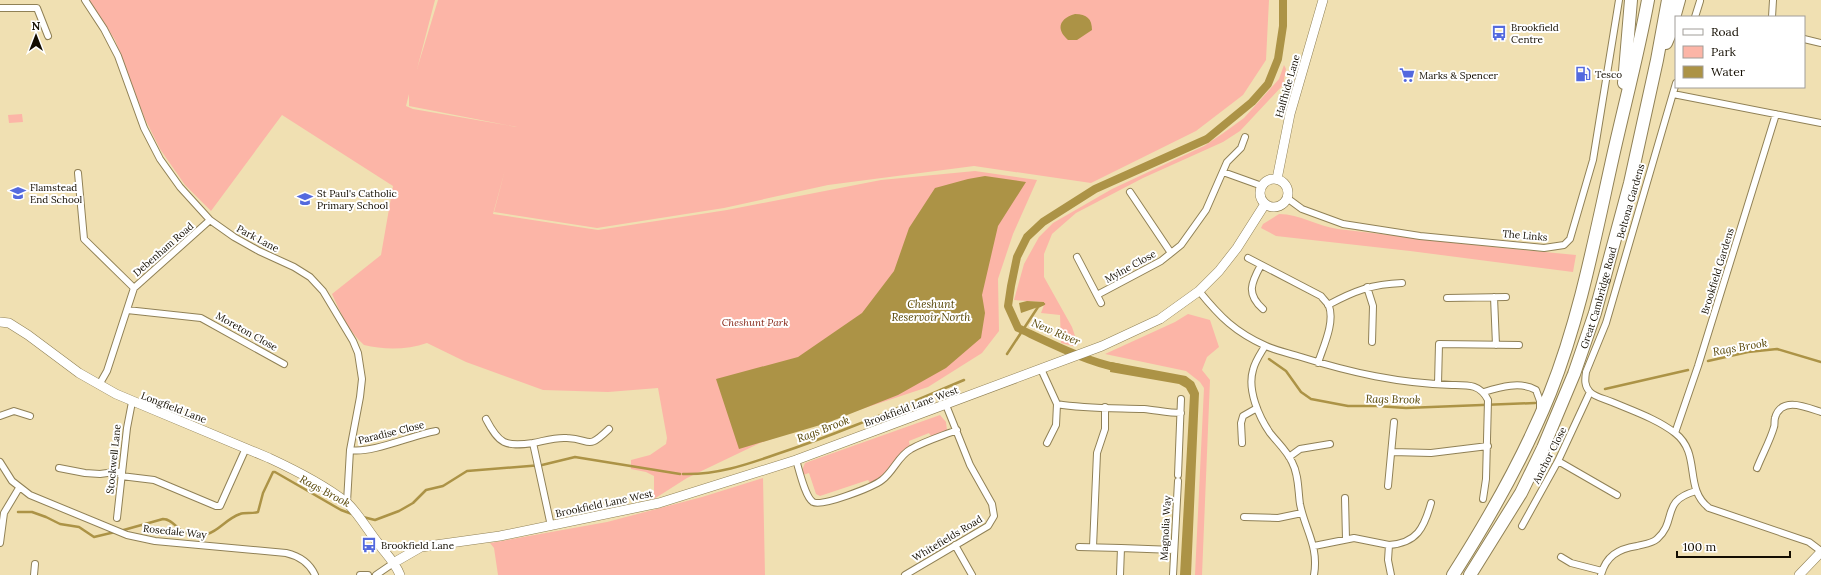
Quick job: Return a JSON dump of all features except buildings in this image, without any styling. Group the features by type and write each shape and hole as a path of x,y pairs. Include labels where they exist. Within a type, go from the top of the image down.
{"highway":[{"path":"1625,104 1624,76 1631,0"},
{"name":"Great Cambridge Road","path":"1453,575 1489,518 1523,453 1550,394 1571,333 1595,242 1648,0"},
{"name":"Great Cambridge Road","path":"1470,575 1520,493 1543,448 1574,374 1595,313 1630,183 1657,60 1668,0"},
{"path":"1657,60 1669,36 1679,0"}],"main road":[{"name":"Halfhide Lane","path":"1277,179 1290,114 1323,0"},
{"path":"1277,179 1285,183 1287,187 1287,198 1278,206 1270,206 1265,204 1261,195 1262,186 1268,180 1277,179"},
{"name":"Brookfield Lane West","path":"395,562 421,546 470,541 551,526 659,503 796,460 946,405 1136,332 1160,319 1199,291 1219,271 1237,248 1265,204"},
{"name":"Longfield Lane","path":"0,322 8,323 28,335 79,373 99,385 132,402 246,448 293,469 349,505"},
{"path":"349,505 383,550 395,562 400,575"},
{"path":"1799,575 1821,552"}],"street":[{"name":"Park Lane","path":"85,0 104,29 118,56 139,118 151,143 180,187 210,220 245,244 294,267 310,277 323,291 343,324 358,354 362,379 350,450 349,505"},
{"name":"The Links","path":"1287,198 1302,209 1343,224 1420,236 1544,248 1564,245 1570,239 1593,160 1619,0"},
{"path":"1772,16 1773,0"},
{"path":"1695,16 1700,1"},
{"path":"0,8 37,8 48,36"},
{"path":"1805,39 1821,44"},
{"name":"Beltona Gardens","path":"1590,392 1585,380 1586,372 1606,323 1675,87"},
{"path":"1673,94 1821,123"},
{"name":"Brookfield Gardens","path":"1675,433 1698,366 1776,114"},
{"name":"Mylne Close","path":"1097,295 1130,278 1181,245 1206,210 1230,158 1238,151 1245,137"},
{"path":"1223,172 1262,186"},
{"path":"78,173 84,239 134,288"},
{"name":"Mylne Close","path":"1130,192 1171,252"},
{"name":"Debenham Road","path":"99,385 107,371 134,288 210,220"},
{"name":"Mylne Close","path":"1077,257 1101,303"},
{"path":"1248,258 1321,296 1328,305 1330,323 1318,363"},
{"path":"1261,265 1253,281 1252,292 1254,299 1263,309"},
{"path":"1328,305 1350,293 1368,287 1380,284 1402,283"},
{"path":"1368,287 1373,306 1372,342"},
{"path":"1199,291 1216,313 1233,327 1265,346 1318,363 1388,380 1467,385 1476,387 1484,392 1488,400 1488,446 1483,499"},
{"path":"1494,297 1496,345"},
{"path":"1447,298 1506,297"},
{"name":"Moreton Close","path":"127,310 201,318 284,364"},
{"path":"1438,384 1439,344 1519,345"},
{"path":"1265,346 1255,363 1252,373 1252,386 1257,408 1269,431 1294,465 1302,513 1314,546 1314,575"},
{"path":"1041,369 1057,404 1056,425 1048,443"},
{"path":"1484,392 1503,386 1530,387 1536,390 1540,401 1540,416"},
{"path":"1590,392 1654,421 1675,433 1682,440 1689,451 1696,491 1701,501 1709,508 1809,542 1821,552"},
{"name":"Anchor Close","path":"1522,526 1558,461 1590,392"},
{"name":"Magnolia Way","path":"1173,575 1181,399"},
{"name":"Stockwell Lane","path":"117,518 128,419 132,402"},
{"path":"1057,404 1181,413"},
{"path":"1757,468 1774,426 1774,418 1779,410 1786,405 1795,404 1821,412"},
{"name":"Whitefields Road","path":"905,575 988,526 993,520 994,512 992,504 970,465 946,405"},
{"path":"1093,547 1097,453 1105,429 1105,407"},
{"path":"1242,443 1241,423 1243,416 1257,408"},
{"path":"0,416 14,411 30,416"},
{"path":"486,419 494,435 501,442 511,445 567,438 591,442 599,439 609,429"},
{"path":"1388,486 1394,422"},
{"path":"796,460 808,496 813,501 823,503 878,483 888,475 899,459 908,451 956,430"},
{"name":"Paradise Close","path":"350,450 361,450 436,431"},
{"path":"533,443 551,526"},
{"path":"1289,457 1300,449 1330,444"},
{"path":"1392,452 1431,453 1488,446"},
{"path":"59,468 85,473 122,474 154,480 216,506 220,506 246,448"},
{"path":"1558,461 1617,495"},
{"name":"Rosedale Way","path":"0,462 7,475 19,488 36,498 127,535 155,541 286,552 302,559 315,575"},
{"path":"0,543 4,513 19,488"},
{"path":"1561,557 1571,563 1602,573 1606,561 1616,552 1655,540 1663,532 1676,500 1683,495 1696,491"},
{"path":"1345,498 1346,539"},
{"path":"1314,546 1346,539 1360,538 1389,545 1406,542 1415,536 1427,517 1431,502"},
{"path":"1244,517 1278,518 1302,513"},
{"path":"955,545 972,575"},
{"path":"1389,545 1388,560 1391,575"},
{"path":"1079,547 1174,550"},
{"path":"1120,575 1121,548"},
{"path":"376,575 395,562"},
{"path":"34,575 35,564"},
{"path":"360,575 368,575"}],"green space":[{"name":"Cheshunt Park","path":"89,0 435,0 417,69 438,0 1269,0 1266,60 1243,95 1196,131 1091,183 974,166 828,185 724,208 597,228 494,212 505,170 493,214 598,230 727,210 881,180 975,171 1037,180 1013,234 998,279 999,331 982,353 928,387 760,443 687,478 654,499 654,476 646,472 631,469 631,460 650,455 666,444 667,438 658,388 608,392 543,390 466,362 427,343 412,347 396,348 379,348 364,345 349,328 332,294 381,255 393,186 282,115 211,211 185,185 160,149 145,119 115,40","holes":["409,94 409,106 517,127 413,109 406,106"]},
{"path":"1284,65 1286,69 1283,85 1240,131 1223,142 1143,178 1076,213 1052,234 1044,254 1044,277 1072,327 1078,345 1073,346 1061,343 1060,315 1041,313 1044,302 1014,300 1024,264 1039,237 1053,223 1112,189 1204,146 1222,134 1244,118 1279,79"},
{"path":"22,114 23,122 9,123 8,115"},
{"path":"1279,214 1294,216 1338,229 1576,255 1573,272 1410,251 1276,236 1261,228 1263,224"},
{"path":"1188,314 1210,320 1219,347 1207,357 1202,370 1210,380 1202,575 1195,575 1204,388 1200,382 1186,371 1105,354 1175,322"},
{"path":"940,415 946,422 947,430 932,438 929,433 909,441 910,447 884,475 871,484 868,480 820,496 816,494 809,473 803,475 805,463"},
{"path":"763,478 765,575 498,575 494,548 490,543 607,522 702,497"}],"water":[{"path":"1075,14 1086,16 1090,20 1092,30 1077,40 1068,40 1062,32 1061,24 1066,18"},
{"name":"Cheshunt Reservoir North","path":"985,176 1026,182 998,226 982,295 985,313 981,338 946,368 898,395 827,423 739,449 716,379 798,357 862,313 894,271 909,228 935,188"},
{"path":"1027,301 1044,302 1044,305 1021,313 1019,303"},
{"path":"1111,362 1186,376 1194,382 1199,393 1191,575 1180,575 1190,395 1186,388 1179,384 1110,372"}],"waterway":[{"name":"New River","path":"1120,368 1082,357 1018,328 1008,306 1017,257 1027,237 1043,222 1095,189 1207,139 1252,102 1268,84 1278,59 1283,26 1283,0"},
{"name":"Rags Brook","path":"1007,354 1038,307 1044,304"},
{"name":"Rags Brook","path":"1708,361 1748,352 1777,349 1821,362"},
{"name":"Rags Brook","path":"1269,359 1286,371 1301,392 1311,399 1348,406 1406,408 1535,403"},
{"name":"Rags Brook","path":"1605,389 1688,370"},
{"name":"Rags Brook","path":"683,474 719,471 801,446 964,380"},
{"name":"Rags Brook","path":"363,517 375,520 399,511 413,503 426,490 443,486 467,471 542,465 575,457 680,474"},
{"name":"Rags Brook","path":"120,531 166,519 186,533 196,535 211,533 233,517 244,513 258,512 263,493 273,472 341,510 352,514"},
{"name":"Rags Brook","path":"18,512 32,512 60,524 79,527 94,537 115,532"}],"place":[{"name":"Brookfield Centre","path":"1499,33"},
{"name":"Tesco","path":"1583,74"},
{"name":"Marks & Spencer","path":"1407,75"},
{"name":"Flamstead End School","path":"18,193"},
{"name":"St Paul's Catholic Primary School","path":"305,199"},
{"name":"Brookfield Lane","path":"369,545"}]}
